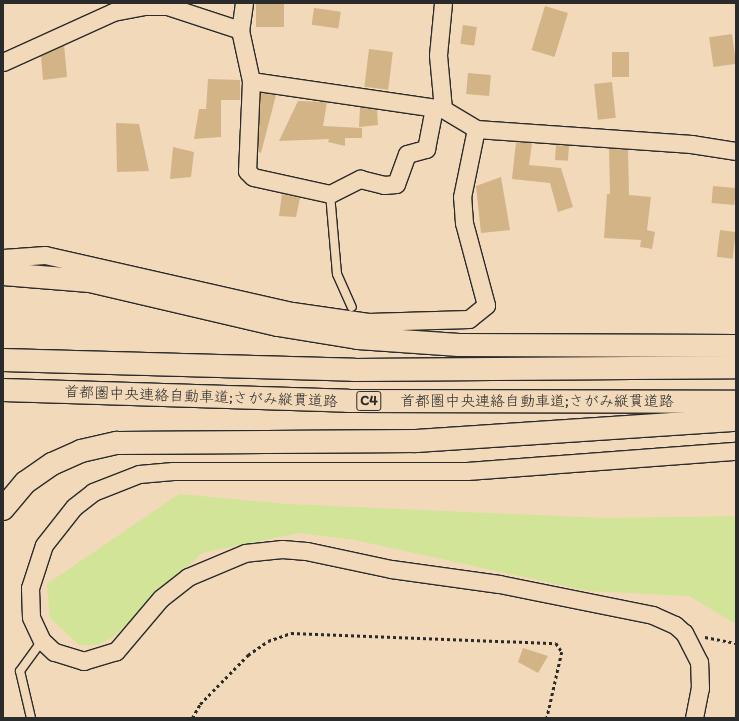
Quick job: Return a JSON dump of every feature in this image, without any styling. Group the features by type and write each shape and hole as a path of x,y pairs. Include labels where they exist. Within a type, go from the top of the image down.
{"highway":[{"path":"3,274 90,281 278,325 358,338 459,345 736,346"},
{"name":"首都圏中央連絡自動車道;さがみ縦貫道路","path":"3,360 354,370 736,367"},
{"name":"首都圏中央連絡自動車道;さがみ縦貫道路","path":"3,390 348,401 736,402"},
{"path":"3,509 26,482 52,464 81,451 117,443 387,442 736,420"}],"street":[{"path":"244,3 240,30 251,81 247,171 253,177 330,194 360,179 384,185 396,184 407,154 426,148 439,108 438,55 443,3"},
{"path":"3,62 113,12 143,6 167,6 240,30"},
{"path":"251,81 439,108 476,129 691,144 736,151"},
{"path":"3,258 45,255 292,311 368,322 469,319 486,305 464,223 462,197 476,129"},
{"path":"694,718 700,688 699,662 684,633 652,615 499,584 282,548 223,560 188,577 161,598 125,644 106,657 84,661 65,658 42,641 29,605 32,572 44,545 74,507 93,492 125,477 172,471 474,471 736,451"}],"lane":[{"path":"330,194 337,274 352,307"},
{"path":"31,718 20,671 42,641"}],"path":[{"path":"192,718 200,704 248,655 268,641 291,633 556,643 562,652 547,718"},
{"path":"684,633 736,643"}],"green space":[{"path":"179,494 287,504 603,518 736,516 736,624 689,596 588,591 355,540 299,533 202,553 113,637 97,645 79,645 50,618 47,584"}],"building":[{"path":"256,3 284,3 284,27 256,27"},
{"path":"545,6 568,13 555,57 532,50"},
{"path":"314,8 341,12 338,29 312,25"},
{"path":"463,25 477,27 474,46 460,44"},
{"path":"732,34 736,64 713,67 709,37"},
{"path":"64,45 67,77 43,80 41,56"},
{"path":"369,49 393,52 388,90 364,87"},
{"path":"612,52 629,52 629,77 612,77"},
{"path":"468,73 491,75 489,96 466,94"},
{"path":"208,79 240,80 240,100 221,100 221,137 194,139 199,109 206,109"},
{"path":"612,82 616,118 598,120 594,84"},
{"path":"260,92 276,95 261,153 258,152"},
{"path":"298,101 327,102 323,126 362,128 362,138 345,138 345,146 328,142 329,139 279,141"},
{"path":"360,107 377,110 378,125 359,127"},
{"path":"116,123 139,124 149,171 117,172"},
{"path":"516,142 532,143 529,165 561,168 573,207 558,212 550,183 512,179"},
{"path":"556,145 569,146 568,161 555,160"},
{"path":"173,147 194,152 191,177 170,179"},
{"path":"609,148 628,150 629,195 651,197 647,230 655,232 652,249 640,247 641,240 604,238 607,194 610,194"},
{"path":"501,177 510,230 481,233 476,186"},
{"path":"713,186 736,188 734,205 712,203"},
{"path":"282,194 300,198 296,217 279,216"},
{"path":"720,230 736,232 733,259 717,257"},
{"path":"523,648 548,656 538,673 518,662"}]}
